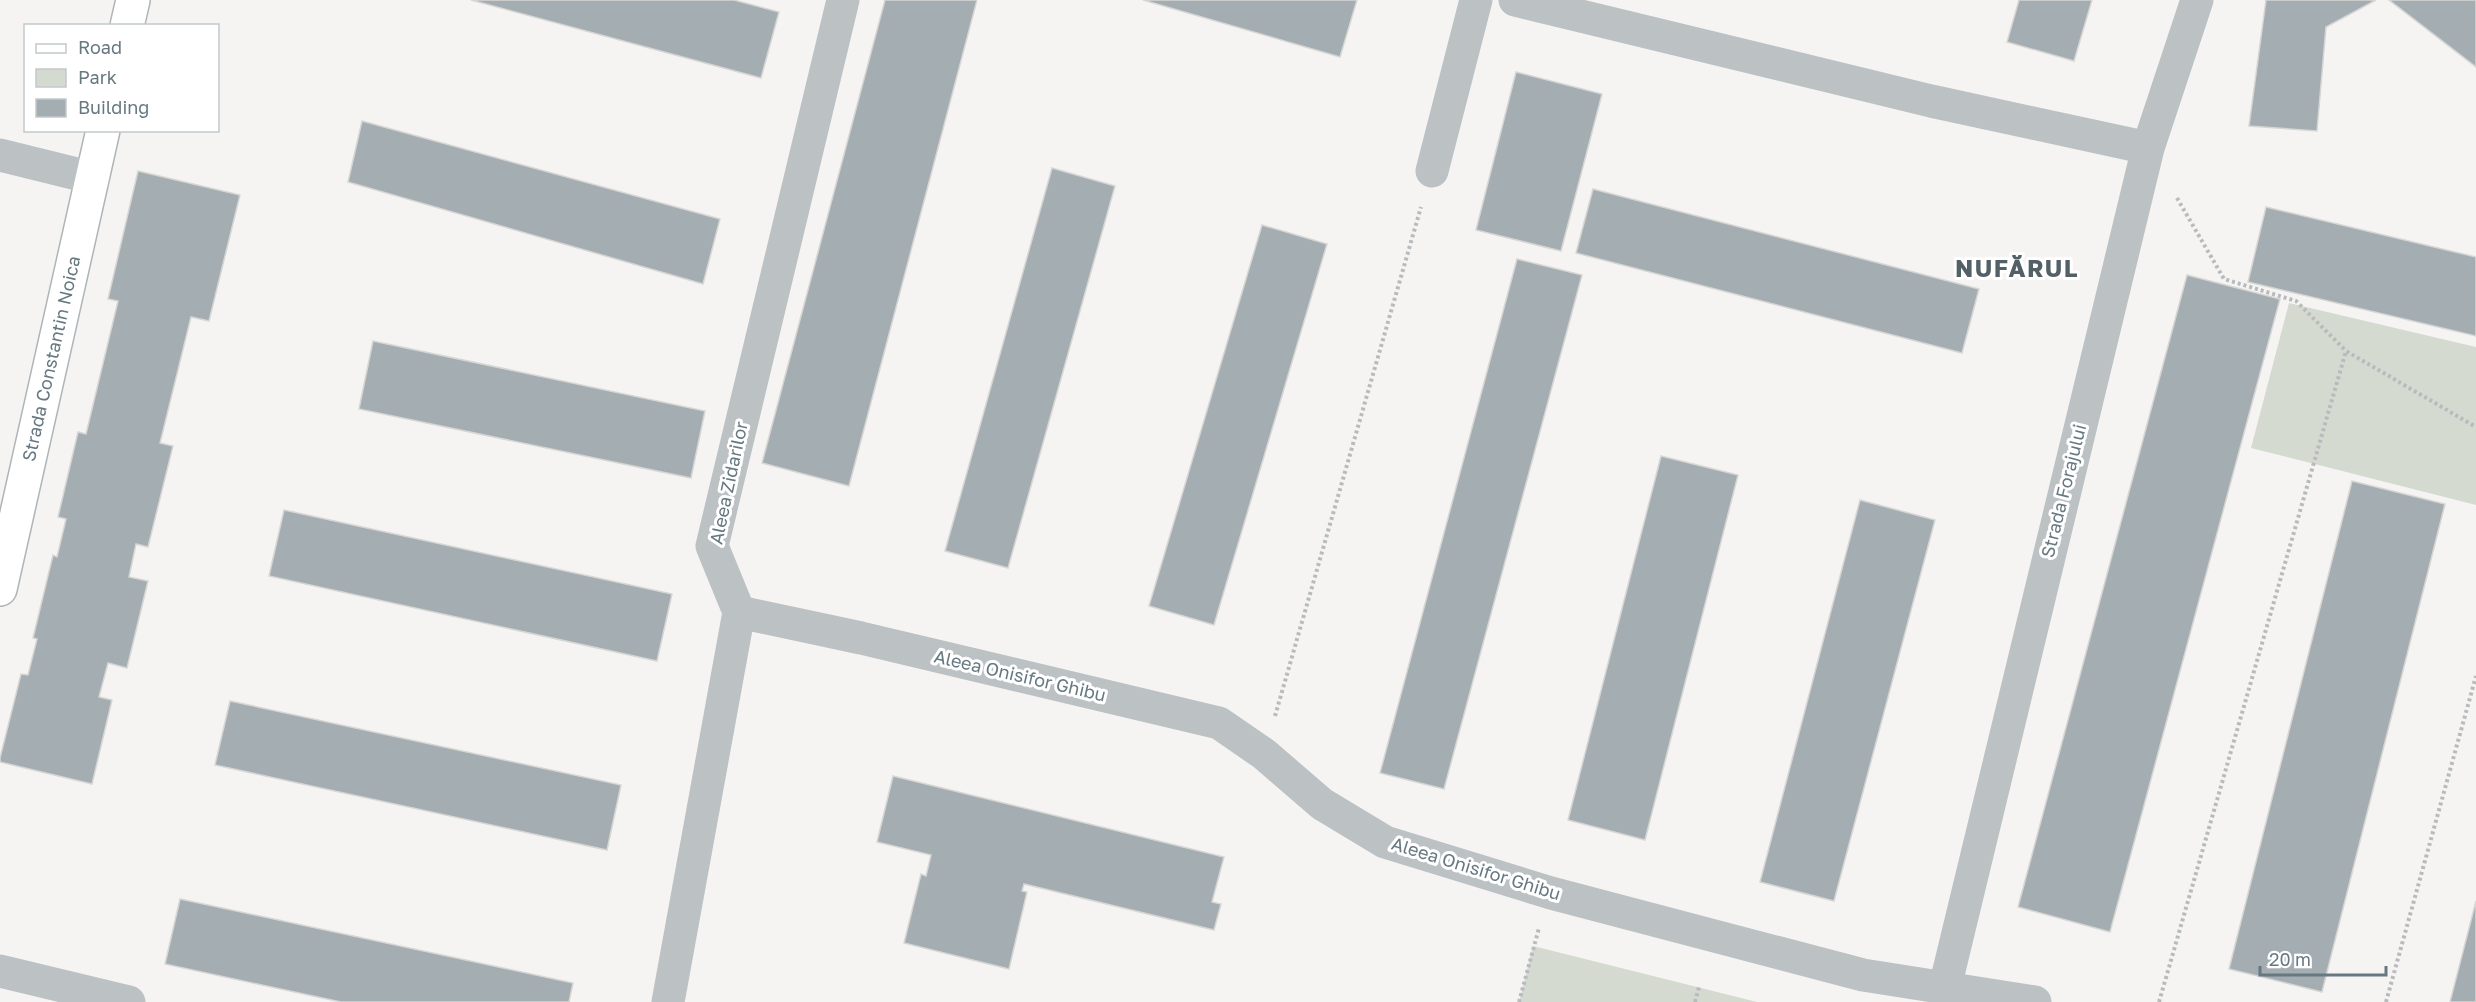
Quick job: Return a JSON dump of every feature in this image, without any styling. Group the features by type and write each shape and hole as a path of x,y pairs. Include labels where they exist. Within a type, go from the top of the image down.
{"street":[{"path":"128,24 133,0"},
{"name":"Aleea Zidarilor","path":"739,612 712,546 843,0"},
{"path":"1432,171 1476,0"},
{"path":"1515,0 1931,101 2148,148"},
{"name":"Strada Forajului","path":"1945,987 2148,148 2197,0"},
{"name":"Strada Constantin Noica","path":"0,589 103,132"},
{"path":"0,155 93,178"},
{"path":"668,1002 739,612"},
{"name":"Aleea Onisifor Ghibu","path":"739,612 861,638 1219,723 1264,754 1322,804 1385,842 1551,893 1863,975 2035,1002"},
{"path":"0,971 129,1002"}],"path":[{"path":"2148,148 2224,279 2296,301 2346,351 2476,427"},
{"path":"1264,754 1432,171"},
{"path":"2159,1002 2346,351"},
{"path":"2386,1002 2476,676"},
{"path":"1519,1002 1533,946 1551,893"},
{"path":"1695,1002 1699,987"}],"green space":[{"path":"2289,303 2476,347 2476,505 2251,448"},
{"path":"1533,946 1757,1002 1519,1002"}],"building":[{"path":"471,0 734,0 779,12 761,78"},
{"path":"885,0 977,0 849,486 762,463"},
{"path":"1143,0 1357,0 1340,57"},
{"path":"2019,0 2092,0 2074,61 2007,42"},
{"path":"2266,0 2376,0 2326,27 2317,131 2249,126"},
{"path":"2389,0 2476,0 2476,67"},
{"path":"1516,72 1602,94 1561,251 1476,230"},
{"path":"362,121 720,219 703,284 348,182"},
{"path":"1052,168 1115,186 1008,568 945,551"},
{"path":"138,171 240,195 209,321 191,317 160,443 173,446 148,547 136,544 129,577 148,581 127,668 108,663 99,697 112,700 92,784 0,762 0,758 21,674 28,675 37,639 33,638 53,555 57,557 66,519 58,517 78,432 86,434 118,301 108,299"},
{"path":"1593,189 1979,289 1962,353 1576,253"},
{"path":"2266,207 2476,257 2476,336 2248,282"},
{"path":"1262,225 1327,244 1214,625 1149,606"},
{"path":"1517,259 1582,275 1444,789 1380,773"},
{"path":"2187,275 2280,299 2110,932 2018,907"},
{"path":"373,341 705,411 691,478 359,409"},
{"path":"1661,456 1738,475 1645,840 1568,820"},
{"path":"2352,481 2445,504 2322,992 2229,969"},
{"path":"1860,500 1935,520 1834,901 1760,882"},
{"path":"284,510 672,594 657,661 269,576"},
{"path":"230,701 621,785 607,850 215,765"},
{"path":"893,776 1224,857 1212,902 1221,904 1214,930 1024,884 1022,891 1027,892 1009,969 904,943 921,874 926,876 931,855 877,842"},
{"path":"180,899 573,983 569,1002 341,1002 165,964"},
{"path":"2476,901 2476,1002 2450,1002"}],"district":[{"name":"NUFĂRUL","path":"2017,269"}]}
